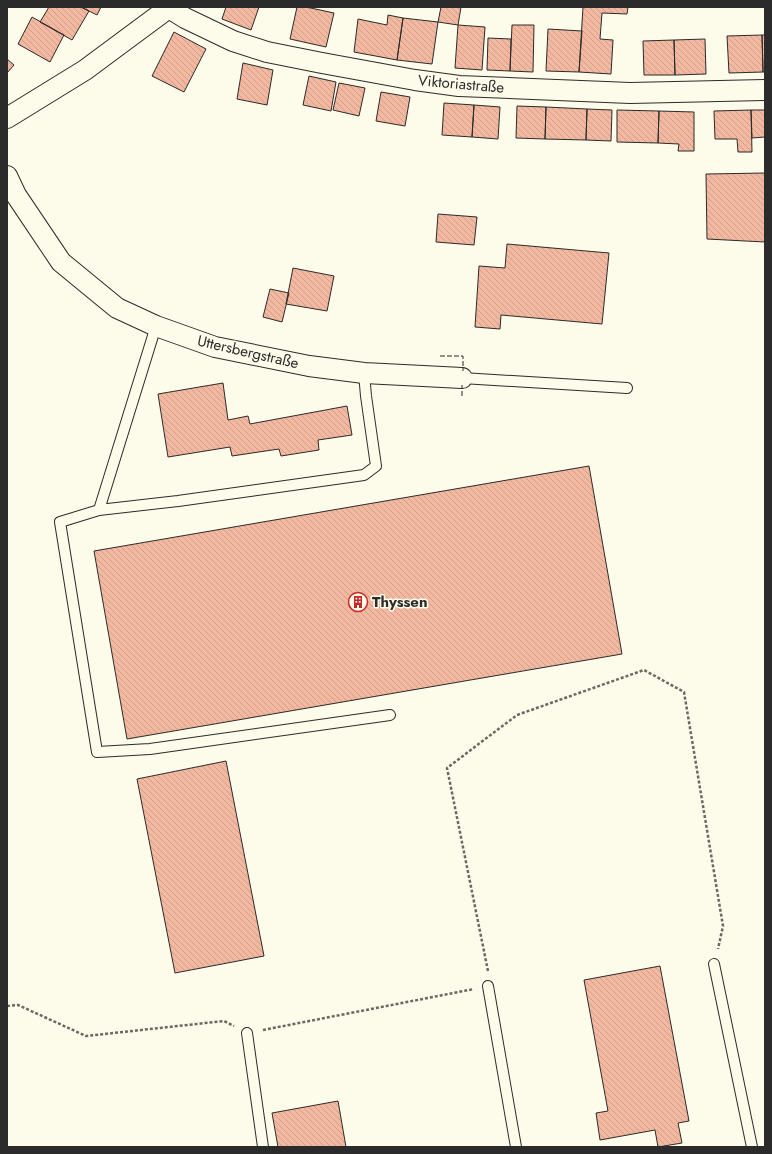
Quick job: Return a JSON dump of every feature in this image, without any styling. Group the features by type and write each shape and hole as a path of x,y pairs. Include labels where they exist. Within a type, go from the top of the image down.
{"street":[{"name":"Viktoriastraße","path":"170,7 185,18 233,41 267,52 322,64 415,80 459,86 630,93 765,90"},
{"path":"7,118 85,70 170,7"},
{"name":"Uttersbergstraße","path":"7,176 16,195 61,262 117,308 156,326 215,347 310,366 364,373 462,378"}],"lane":[{"path":"99,510 156,326"},
{"path":"364,373 376,466 364,475 178,501 99,510 60,522 97,752 150,749 390,714"},
{"path":"462,378 627,388"},
{"path":"714,964 752,1147"},
{"path":"488,986 516,1147"},
{"path":"248,1033 263,1147"}],"path":[{"path":"7,1006 18,1005 86,1036 224,1021 248,1033 491,985 447,768 517,715 644,670 684,692 724,926 714,964"}],"building":[{"path":"49,7 81,7 89,11 72,40 40,22"},
{"path":"81,7 101,7 97,15"},
{"path":"226,7 259,7 251,30 222,19"},
{"path":"297,7 306,7 334,13 326,47 290,39"},
{"path":"441,7 461,7 458,25 438,22"},
{"path":"583,7 628,7 627,14 602,13 600,39 613,40 611,74 579,72"},
{"path":"388,15 403,18 397,60 354,52 358,19 387,25"},
{"path":"32,17 64,35 50,62 18,44"},
{"path":"403,18 438,22 432,64 397,60"},
{"path":"458,25 485,27 482,70 455,68"},
{"path":"512,25 534,25 533,72 510,71"},
{"path":"548,29 582,31 579,72 546,71"},
{"path":"174,32 206,49 184,92 152,76"},
{"path":"762,35 765,35 765,72 763,72"},
{"path":"762,35 763,72 729,73 727,36"},
{"path":"488,38 511,39 510,71 487,70"},
{"path":"705,39 706,74 675,75 674,40"},
{"path":"674,40 675,75 644,75 643,41"},
{"path":"7,59 14,65 7,73"},
{"path":"243,63 273,70 267,105 237,99"},
{"path":"309,76 336,82 331,111 303,105"},
{"path":"339,83 365,88 359,116 333,110"},
{"path":"381,92 410,97 405,126 376,121"},
{"path":"444,103 474,105 472,137 442,135"},
{"path":"474,105 500,107 498,139 472,137"},
{"path":"517,106 546,107 545,139 516,138"},
{"path":"546,107 587,109 586,140 545,139"},
{"path":"587,109 612,110 611,141 586,140"},
{"path":"617,110 659,111 658,143 617,142"},
{"path":"751,110 765,110 765,137 752,138"},
{"path":"751,110 752,152 738,152 737,139 715,139 714,111"},
{"path":"659,111 694,112 694,151 678,151 679,144 658,143"},
{"path":"765,173 765,242 707,239 706,174"},
{"path":"438,214 477,217 474,245 436,242"},
{"path":"507,244 609,253 602,324 501,315 500,329 475,327 479,266 505,268"},
{"path":"293,268 334,276 327,311 286,304"},
{"path":"270,289 289,293 282,322 263,317"},
{"path":"223,383 228,420 248,416 250,424 347,406 352,435 318,440 319,450 281,456 279,449 232,456 230,447 168,457 158,394"},
{"name":"Thyssen","path":"589,466 622,654 127,739 94,551"},
{"path":"226,761 264,956 175,973 137,779"},
{"path":"660,966 689,1121 678,1123 682,1143 658,1147 655,1130 600,1140 596,1113 608,1111 584,980"},
{"path":"338,1101 346,1147 278,1147 272,1113"}],"fence":[{"path":"440,356 463,356 463,371"},
{"path":"462,385 462,396"}],"place":[{"name":"Thyssen","path":"358,602"}]}
